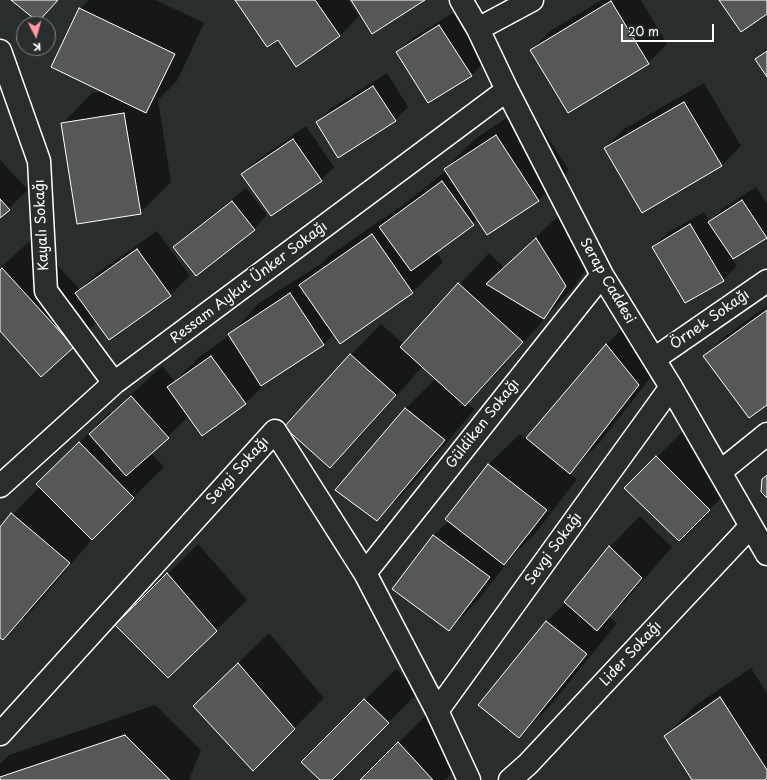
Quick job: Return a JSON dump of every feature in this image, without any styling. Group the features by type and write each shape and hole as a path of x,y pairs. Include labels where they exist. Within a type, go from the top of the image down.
{"street":[{"name":"Serap Caddesi","path":"461,0 478,29 507,90 602,275 671,387 750,527 767,554"},
{"path":"478,29 532,0"},
{"name":"Kayalı Sokağı","path":"0,51 39,161 46,291 114,384"},
{"name":"Ressam Aykut Ünker Sokağı","path":"0,486 114,384 507,90"},
{"name":"Güldiken Sokağı","path":"365,573 602,275"},
{"name":"Örnek Sokağı","path":"654,359 767,281"},
{"name":"Sevgi Sokağı","path":"437,711 671,387"},
{"name":"Sevgi Sokağı","path":"0,734 275,431 365,573 437,711 469,780"},
{"path":"720,472 767,434"},
{"name":"Lider Sokağı","path":"510,780 533,772 750,527"}],"building":[{"path":"11,0 58,0 43,16 31,16"},
{"path":"235,0 315,0 340,36 296,67 278,40 267,47"},
{"path":"351,0 425,0 372,34"},
{"path":"719,0 767,0 767,14 741,32"},
{"path":"611,1 649,64 568,113 530,50"},
{"path":"79,8 175,54 146,113 51,67"},
{"path":"439,25 472,76 428,103 396,52"},
{"path":"767,51 767,77 755,59"},
{"path":"373,86 396,121 338,158 316,122"},
{"path":"684,102 722,166 642,213 604,148"},
{"path":"124,113 141,214 77,224 61,123"},
{"path":"496,135 539,201 487,235 444,169"},
{"path":"293,139 322,181 271,216 241,174"},
{"path":"442,181 474,225 411,271 379,227"},
{"path":"0,199 10,210 0,218"},
{"path":"742,200 767,238 733,259 708,222"},
{"path":"232,201 255,230 196,276 173,247"},
{"path":"690,224 724,281 685,303 652,247"},
{"path":"372,234 413,293 340,344 299,285"},
{"path":"536,238 566,286 544,319 486,284"},
{"path":"137,249 171,296 109,340 75,293"},
{"path":"2,268 74,347 41,377 0,331 0,270"},
{"path":"458,283 523,342 465,406 400,347"},
{"path":"290,293 324,345 261,386 228,334"},
{"path":"767,310 767,405 749,418 703,356"},
{"path":"606,344 639,385 570,474 526,438"},
{"path":"350,354 396,395 330,468 284,427"},
{"path":"211,356 246,404 202,436 167,387"},
{"path":"131,396 169,438 126,476 89,434"},
{"path":"405,408 445,440 377,521 335,490"},
{"path":"79,442 134,498 92,540 36,484"},
{"path":"656,456 710,510 679,541 624,488"},
{"path":"488,464 547,510 504,565 445,519"},
{"path":"767,475 767,498 761,492 762,479"},
{"path":"11,513 70,563 3,640 0,638 0,527"},
{"path":"433,535 490,577 449,631 392,589"},
{"path":"609,546 642,578 597,631 564,602"},
{"path":"167,573 217,631 168,678 115,625"},
{"path":"546,621 587,654 519,738 478,705"},
{"path":"238,663 295,729 253,771 193,706"},
{"path":"720,697 767,770 767,778 765,780 692,780 664,736"},
{"path":"364,699 389,723 332,780 320,780 301,762"},
{"path":"125,735 170,780 0,780 0,777"},
{"path":"398,742 433,780 360,780"}]}
